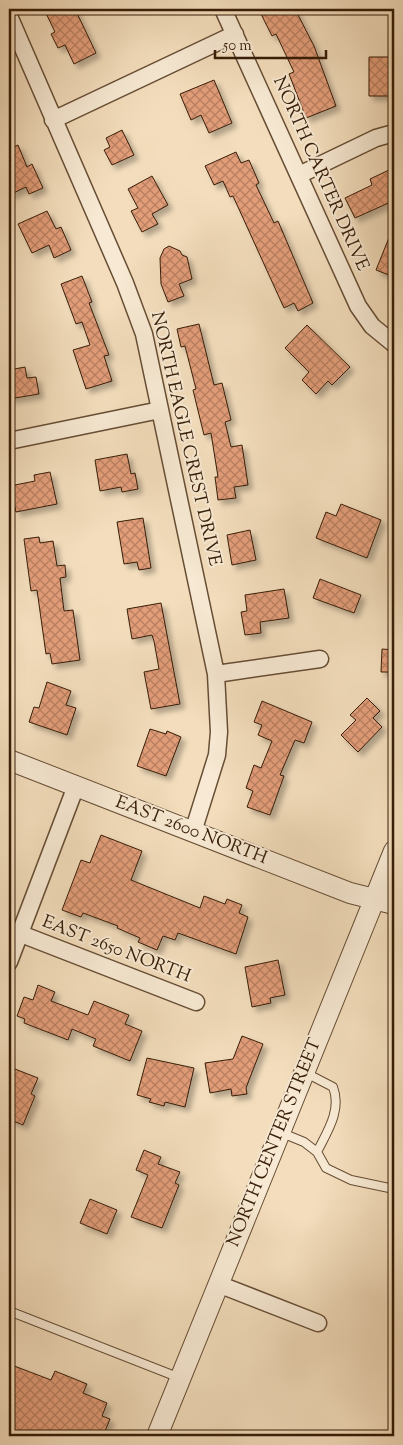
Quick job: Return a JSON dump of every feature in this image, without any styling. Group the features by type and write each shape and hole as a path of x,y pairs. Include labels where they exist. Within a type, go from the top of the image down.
{"street":[{"name":"NORTH CARTER DRIVE","path":"223,9 358,306 372,326 394,344"},
{"name":"NORTH EAGLE CREST DRIVE","path":"9,16 137,313 160,410 216,674 219,732 217,755 211,780 193,832"},
{"path":"54,120 235,34"},
{"path":"299,175 376,138 394,134"},
{"path":"9,441 160,410"},
{"path":"216,674 320,660"},
{"name":"EAST 2600 NORTH","path":"9,760 350,893 394,904"},
{"path":"9,962 76,786"},
{"name":"NORTH CENTER STREET","path":"157,1436 394,851"},
{"name":"EAST 2650 NORTH","path":"21,934 196,1002"},
{"path":"218,1284 318,1323"}],"lane":[{"path":"304,1072 333,1087 336,1097 335,1111 330,1126 317,1152"},
{"path":"280,1132 304,1142 317,1152 326,1168 351,1180 394,1189"},
{"path":"9,1311 180,1378"}],"building":[{"path":"44,9 75,9 96,53 74,64 65,45 58,48 51,34 55,32"},
{"path":"271,9 295,9 314,46 336,106 306,118 289,74 294,72 276,34 272,36 261,14"},
{"path":"369,57 394,57 394,96 369,96"},
{"path":"214,80 232,123 209,133 201,115 191,120 180,94"},
{"path":"122,130 134,155 112,165 104,150 110,147 106,138"},
{"path":"18,145 27,167 32,164 43,188 29,194 26,187 9,195 9,149"},
{"path":"236,152 241,163 249,160 259,183 256,185 274,223 278,221 313,303 298,311 294,303 284,308 233,196 230,197 223,181 214,185 205,166"},
{"path":"391,169 394,177 394,188 388,191 393,201 355,218 345,198 372,185 370,179"},
{"path":"152,176 168,205 152,214 158,224 142,232 131,211 138,208 128,189"},
{"path":"47,211 56,229 61,227 71,250 54,258 49,245 32,253 18,224"},
{"path":"394,225 394,277 376,270"},
{"path":"169,246 187,257 192,279 179,284 184,296 168,302 161,284 160,258 164,249"},
{"path":"82,276 92,302 89,303 109,355 104,356 112,381 86,389 73,350 90,345 82,322 76,324 61,284"},
{"path":"199,324 214,385 222,383 231,420 225,422 231,447 242,445 248,485 234,487 236,498 218,500 215,477 218,477 211,433 204,435 193,390 196,389 185,346 181,347 177,329"},
{"path":"307,325 350,367 332,385 328,381 316,394 302,380 309,372 285,348"},
{"path":"25,367 27,378 36,377 39,394 9,399 9,370"},
{"path":"127,454 131,474 135,473 138,489 122,492 121,487 100,491 95,460"},
{"path":"50,472 57,504 16,512 10,486 35,481 34,475"},
{"path":"341,504 381,520 367,558 316,538 326,512 336,516"},
{"path":"143,518 151,568 139,570 137,562 124,564 117,522"},
{"path":"250,530 256,560 232,565 227,535"},
{"path":"39,537 40,543 53,541 57,566 65,565 66,577 60,578 64,611 73,610 80,660 52,664 50,653 46,654 37,590 31,591 24,539"},
{"path":"320,579 361,595 354,613 313,598"},
{"path":"284,589 289,618 260,622 261,633 245,635 241,612 247,611 245,595"},
{"path":"161,603 180,704 151,709 144,672 159,669 154,641 152,635 132,639 127,609"},
{"path":"382,649 394,650 394,672 381,672"},
{"path":"47,682 71,691 66,705 76,708 67,735 29,722 34,707 39,708"},
{"path":"367,698 380,711 373,718 382,727 358,752 341,735 356,720 350,715"},
{"path":"262,701 312,722 304,743 295,740 280,775 284,776 270,815 247,807 253,791 246,788 254,765 261,768 272,741 258,735 262,725 254,722"},
{"path":"150,729 166,734 167,731 181,737 166,776 137,766"},
{"path":"101,835 142,851 131,880 200,908 204,896 225,904 227,899 242,905 239,913 248,917 236,954 178,933 175,940 163,936 157,950 138,942 140,938 117,928 118,926 83,913 81,917 62,910 81,860 90,863"},
{"path":"278,960 285,995 270,998 271,1003 252,1007 245,967"},
{"path":"38,985 55,992 51,1001 88,1015 94,1001 129,1015 125,1024 142,1031 130,1061 93,1046 96,1039 72,1029 68,1040 24,1023 25,1019 17,1016 24,997 33,1000"},
{"path":"242,1036 263,1044 246,1088 247,1094 232,1096 231,1089 210,1093 205,1063 233,1059"},
{"path":"147,1058 194,1068 185,1107 165,1102 164,1106 149,1102 151,1099 137,1095"},
{"path":"15,1069 38,1078 31,1094 35,1096 23,1125 9,1119 9,1084"},
{"path":"144,1150 161,1157 158,1164 180,1172 175,1183 179,1185 162,1228 131,1217 148,1175 136,1170"},
{"path":"90,1199 117,1210 107,1234 80,1223"},
{"path":"9,1364 51,1380 55,1371 87,1384 83,1393 107,1403 102,1416 110,1419 103,1436 29,1436 9,1428"}]}
